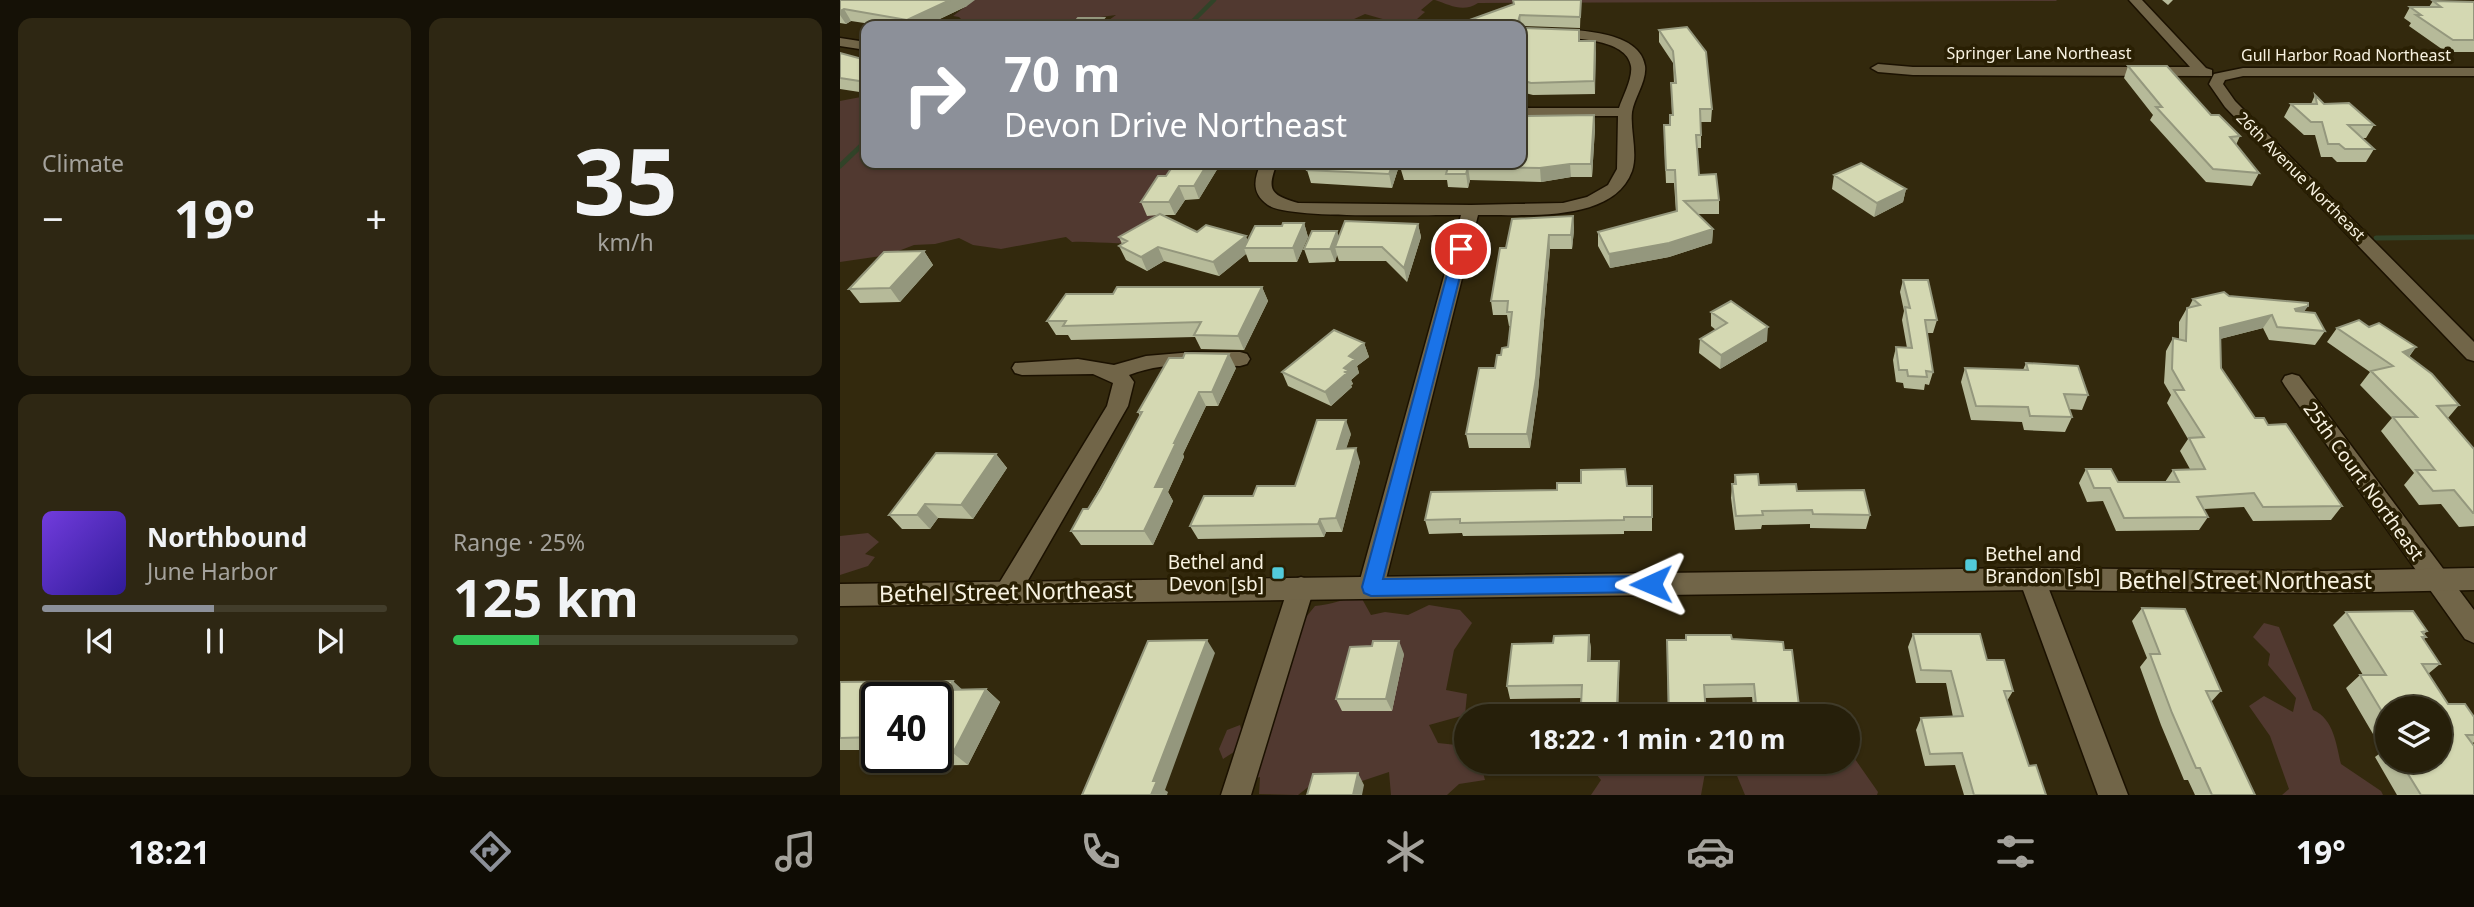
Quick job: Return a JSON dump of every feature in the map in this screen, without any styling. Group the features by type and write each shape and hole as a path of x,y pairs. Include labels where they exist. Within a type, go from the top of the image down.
{"street":[{"path":"2135,0 2200,71 2219,77"},
{"path":"1267,168 1262,179 1263,190 1268,197 1283,206 1315,210 1563,208 1604,195 1622,178 1625,169 1625,111 1639,69 1636,58 1624,47 1602,36 1526,33"},
{"path":"840,42 861,45"},
{"name":"Springer Lane Northeast","path":"1878,68 1913,71 2200,71"},
{"name":"Gull Harbor Road Northeast","path":"2219,77 2251,72 2474,72"},
{"name":"26th Avenue Northeast","path":"2219,77 2216,84 2230,104 2474,354"},
{"path":"1526,113 1625,111"},
{"path":"1371,587 1471,210"},
{"path":"1115,372 1134,363 1150,361 1240,359"},
{"path":"1007,593 1117,406 1124,382 1115,372 1096,367 1022,368"},
{"name":"25th Court Northeast","path":"2292,381 2474,631"},
{"path":"2032,579 2113,795"},
{"name":"Bethel Street Northeast","path":"840,595 2032,579 2323,582 2474,579"},
{"path":"1236,795 1301,588"}],"shaded area":[{"path":"923,0 1433,0 1421,10 1425,12 1417,19 1386,20 1365,14 1350,21 1109,21 1116,15 1094,21 963,21 953,16 966,6"},
{"path":"1435,0 2057,1 1478,3 1462,8"},
{"path":"861,97 861,168 1190,168 1135,242 1072,242 1066,237 1001,249 973,245 959,238 935,244 914,245 888,255 840,262 840,101"},
{"path":"868,533 879,542 865,554 875,557 868,566 840,575 840,536"},
{"path":"1361,597 1371,615 1385,612 1408,615 1429,605 1460,610 1472,623 1454,650 1446,690 1467,694 1466,704 1454,704 1454,718 1429,725 1438,743 1454,745 1454,774 1483,774 1485,780 1459,784 1447,795 1391,795 1389,772 1362,781 1316,781 1298,795 1259,794 1260,777 1251,780 1237,750 1223,759 1219,749 1227,730 1240,725 1245,743 1262,751 1268,740 1269,721 1294,632 1315,606"},
{"path":"2264,623 2279,627 2313,710 2326,719 2330,726 2341,764 2383,795 2282,795 2289,789 2270,736 2249,706 2264,696 2293,712 2296,698 2268,665 2270,654 2253,637"},
{"path":"1860,766 1878,792 1877,795 1745,795 1736,774 1860,774"},
{"path":"1596,774 1705,774 1701,795 1591,795 1601,780"}],"building":[{"path":"840,0 950,0 907,20 844,9 840,11"},
{"path":"1513,0 1581,0 1580,17 1520,15 1518,21 1467,21 1514,4"},
{"path":"2433,1 2474,2 2474,40 2453,40 2416,15 2421,15 2410,7 2441,7"},
{"path":"1078,18 1104,18 1101,21 1075,21"},
{"path":"1687,27 1706,52 1712,109 1700,109 1701,135 1696,135 1699,175 1716,174 1719,200 1684,201 1713,229 1669,243 1609,254 1598,232 1677,211 1675,170 1666,170 1664,125 1670,125 1670,115 1673,115 1671,83 1676,83 1673,51 1659,30"},
{"path":"1526,28 1579,30 1579,41 1595,41 1594,81 1526,82"},
{"path":"840,53 861,59 861,81 840,78"},
{"path":"2128,66 2167,66 2211,115 2219,115 2240,136 2230,137 2259,173 2213,169 2156,107 2162,107"},
{"path":"2315,95 2324,104 2349,103 2374,125 2348,125 2374,149 2345,149 2339,144 2328,144 2322,122 2311,122 2291,104 2317,104"},
{"path":"1594,115 1591,164 1526,168 1527,116"},
{"path":"1861,163 1906,189 1877,203 1834,175"},
{"path":"1172,168 1205,168 1194,186 1179,186 1169,202 1141,202 1158,176 1166,176"},
{"path":"1308,168 1391,168 1389,174"},
{"path":"1448,168 1468,168 1466,174 1446,174"},
{"path":"1160,214 1197,232 1206,225 1246,236 1213,262 1158,247 1141,257 1119,246 1127,241 1119,237"},
{"path":"1573,216 1571,235 1549,235 1536,378 1527,434 1466,434 1479,368 1495,368 1497,355 1501,355 1502,348 1508,347 1512,312 1507,312 1508,301 1491,301 1500,248 1506,248 1512,219"},
{"path":"1345,221 1418,224 1404,268 1382,247 1335,247"},
{"path":"1283,223 1304,223 1293,248 1244,248 1255,226 1282,226"},
{"path":"1312,231 1337,231 1330,249 1304,249"},
{"path":"924,251 890,288 849,289 884,252"},
{"path":"1903,280 1928,280 1937,320 1925,320 1933,372 1926,371 1927,377 1908,376 1907,370 1899,370 1896,347 1912,348 1905,307 1910,308"},
{"path":"1117,287 1262,287 1238,336 1194,335 1201,322 1063,326 1066,321 1047,321 1066,294 1113,294"},
{"path":"2224,292 2229,296 2308,303 2308,306 2295,309 2296,311 2315,313 2325,331 2277,327 2272,315 2220,328 2221,368 2255,418 2264,418 2268,425 2286,424 2342,506 2263,507 2254,493 2197,497 2208,517 2124,518 2110,488 2094,488 2086,469 2111,469 2118,482 2179,482 2173,470 2205,469 2189,438 2204,437 2174,390 2184,390 2172,369 2173,338 2186,341 2187,308 2200,305 2193,299"},
{"path":"1731,301 1768,327 1721,355 1700,339 1727,323 1711,312"},
{"path":"2359,320 2369,327 2379,323 2416,347 2403,352 2432,374 2459,405 2437,406 2474,449 2474,513 2454,490 2433,491 2416,470 2435,470 2393,417 2417,417 2371,371 2393,366 2337,328"},
{"path":"1334,330 1364,343 1349,356 1355,359 1344,368 1348,370 1345,372 1347,373 1325,392 1282,372"},
{"path":"1185,353 1229,354 1212,392 1199,392 1174,443 1155,487 1165,487 1144,531 1071,531 1083,509 1088,509 1101,488 1142,412 1138,412 1169,358 1183,358"},
{"path":"2026,363 2078,366 2088,395 2064,394 2072,417 2030,416 2028,407 1976,406 1965,368 2028,370"},
{"path":"1317,420 1346,420 1337,449 1356,448 1336,518 1320,519 1318,524 1190,526 1204,496 1253,496 1257,486 1295,486"},
{"path":"936,453 996,454 961,505 925,504 917,515 889,515"},
{"path":"1625,469 1627,486 1652,486 1652,517 1624,517 1624,520 1460,523 1460,519 1425,520 1431,492 1557,490 1557,483 1581,483 1581,470"},
{"path":"1758,474 1759,485 1796,484 1797,491 1864,490 1870,515 1813,514 1812,510 1762,511 1763,515 1736,516 1732,484 1736,484 1735,475"},
{"path":"2142,608 2185,609 2221,691 2206,691 2255,795 2212,795 2200,768 2196,768 2172,713 2150,654 2160,654"},
{"path":"2413,611 2427,631 2422,632 2426,637 2422,637 2440,664 2422,664 2443,696 2375,696 2375,700 2360,675 2386,675 2346,612"},
{"path":"1913,634 1980,634 1987,660 2004,660 2013,691 2004,691 2029,766 2036,765 2046,795 1974,795 1962,753 1930,754 1921,718 1963,716 1951,671 1921,670"},
{"path":"1589,635 1588,661 1619,661 1617,704 1581,704 1582,685 1507,686 1512,644 1553,643 1554,636"},
{"path":"1686,635 1731,635 1732,639 1783,642 1784,650 1792,650 1799,704 1756,704 1754,684 1704,685 1705,704 1669,704 1667,640 1686,640"},
{"path":"1207,640 1153,781 1157,781 1151,795 1082,795 1148,641"},
{"path":"1373,641 1399,641 1386,699 1336,699 1350,647 1372,646"},
{"path":"953,681 861,682 861,737 840,738 840,682"},
{"path":"986,689 953,753 952,690"},
{"path":"2452,704 2465,704 2474,717 2474,735 2466,735 2474,746 2474,795 2421,795 2407,773 2452,773"},
{"path":"1358,773 1353,795 1307,795 1313,774"}],"waterway":[{"path":"1193,21 1214,0"},
{"path":"840,166 861,146"},
{"path":"2376,238 2474,237"}],"place":[{"name":"Bethel and Brandon [sb]","path":"1971,565"},
{"name":"Bethel and Devon [sb]","path":"1278,573"}],"route":[{"path":"1461,249 1371,587 1651,584"}]}
